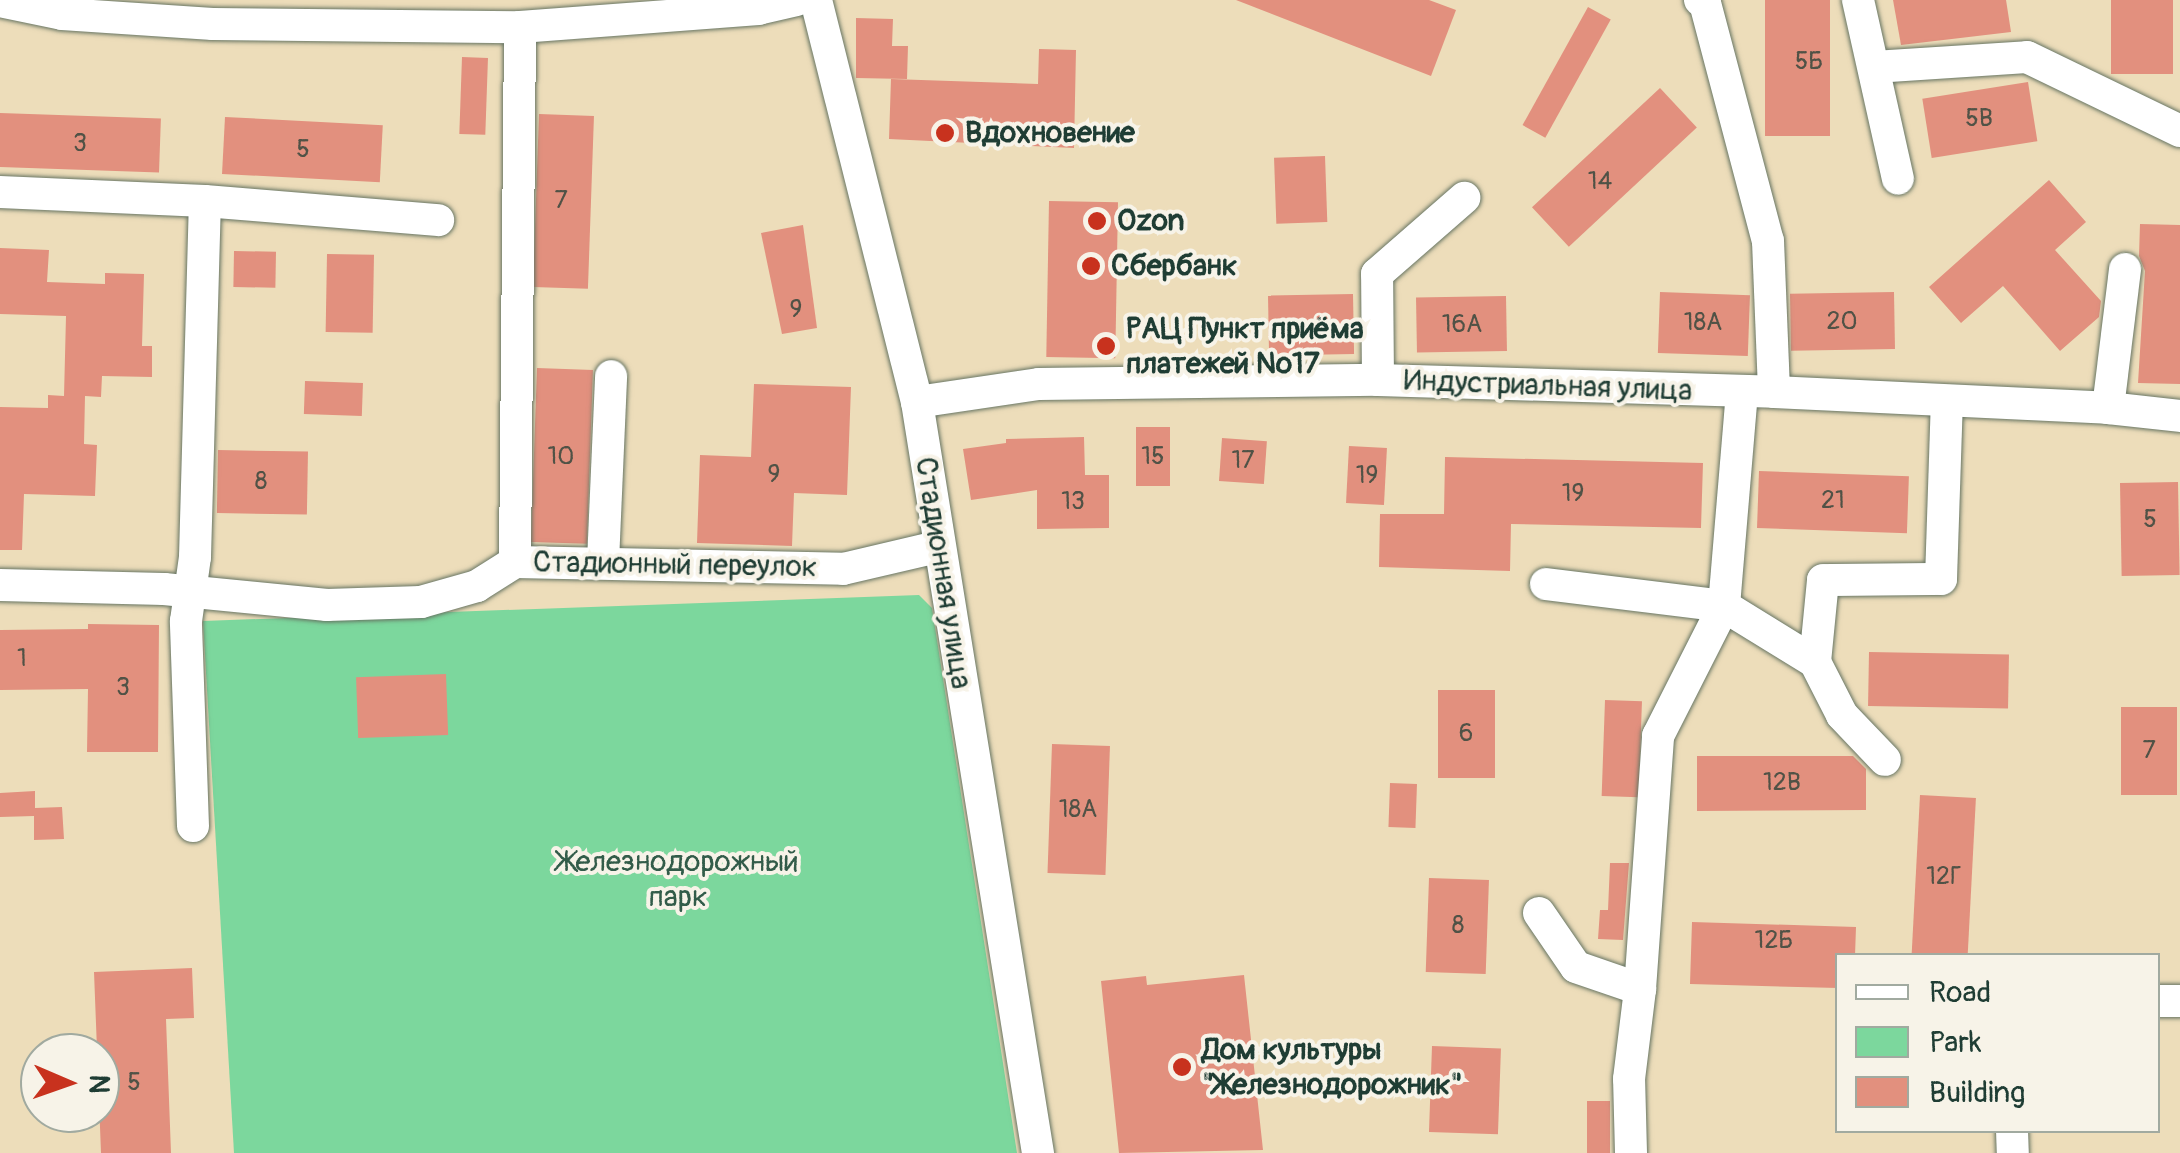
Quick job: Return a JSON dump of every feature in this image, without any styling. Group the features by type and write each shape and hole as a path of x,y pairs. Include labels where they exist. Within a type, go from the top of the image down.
{"street":[{"path":"0,2 62,14 213,24 520,27 758,10 796,0"},
{"name":"Стадионная улица","path":"816,0 917,402 937,547 1038,1153"},
{"path":"1858,0 1898,179"},
{"path":"1631,1153 1628,1079 1640,988 1658,736 1724,606 1758,392 1768,240 1705,1"},
{"path":"515,562 520,27"},
{"path":"1874,67 2026,57 2180,131"},
{"path":"0,192 205,201 438,220"},
{"path":"1378,380 1378,274 1464,198"},
{"path":"193,826 186,620 196,557 205,201"},
{"path":"2108,408 2125,269"},
{"path":"603,562 610,376"},
{"name":"Индустриальная улица","path":"917,402 1039,384 1378,380 1758,392 2108,408 2180,416"},
{"path":"1815,662 1823,580 1941,579 1947,401"},
{"name":"Стадионный переулок","path":"0,585 190,592 327,604 421,602 478,586 515,562 843,568 937,547"},
{"path":"1546,584 1724,606 1815,662 1842,715 1884,760"},
{"path":"1539,913 1576,968 1640,988"}],"green space":[{"name":"Железнодорожный парк","path":"919,595 932,608 1017,1153 234,1153 203,621"}],"building":[{"path":"1236,0 1429,0 1456,10 1431,76"},
{"path":"1765,0 1830,0 1830,136 1765,136"},
{"path":"1893,0 2006,0 2011,32 1901,45"},
{"path":"2111,0 2173,0 2173,74 2111,74"},
{"path":"1588,7 1611,20 1545,138 1523,125"},
{"path":"856,18 893,19 892,46 908,46 907,79 856,78"},
{"path":"1039,49 1076,50 1074,148 889,139 891,79 1038,84"},
{"path":"462,57 488,58 485,135 459,134"},
{"path":"2028,82 2037,141 1932,158 1922,99"},
{"path":"1660,88 1697,127 1569,247 1532,207"},
{"path":"0,113 161,119 159,173 0,167"},
{"path":"539,114 594,116 588,289 533,287"},
{"path":"225,117 383,125 380,182 222,174"},
{"path":"1325,156 1327,222 1276,224 1274,158"},
{"path":"2049,180 2086,222 2055,250 2101,301 2099,317 2060,351 2003,286 1961,323 1929,287"},
{"path":"1049,201 1118,202 1115,358 1046,357"},
{"path":"2140,224 2180,225 2180,384 2138,383 2145,271 2139,256"},
{"path":"803,225 817,328 782,334 761,233"},
{"path":"0,248 49,250 47,282 105,284 105,273 144,274 142,346 152,346 152,377 102,376 101,397 85,396 84,444 97,445 95,496 24,494 22,550 0,550 0,407 48,408 48,395 64,396 66,316 0,314"},
{"path":"234,251 276,252 275,288 233,287"},
{"path":"327,254 374,255 373,333 326,332"},
{"path":"1660,292 1750,295 1748,356 1658,353"},
{"path":"1894,292 1895,349 1791,351 1790,294"},
{"path":"1353,294 1354,354 1269,355 1268,295"},
{"path":"1506,296 1507,351 1417,353 1416,298"},
{"path":"537,368 593,370 587,544 531,542"},
{"path":"305,381 363,383 362,416 304,414"},
{"path":"754,384 851,387 847,495 794,493 792,546 697,543 700,455 751,457"},
{"path":"1136,427 1170,427 1170,486 1136,486"},
{"path":"1084,437 1085,475 1109,475 1109,528 1037,529 1037,490 971,500 963,449 1006,443 1006,439"},
{"path":"1222,438 1267,441 1264,484 1219,481"},
{"path":"1349,446 1387,448 1384,505 1346,503"},
{"path":"218,450 308,452 307,515 217,513"},
{"path":"1445,457 1703,463 1701,528 1511,524 1510,571 1379,567 1380,514 1444,514"},
{"path":"1759,471 1909,476 1907,533 1757,528"},
{"path":"2178,482 2180,575 2122,576 2120,483"},
{"path":"88,624 159,625 158,752 87,752 88,689 0,690 0,630 88,629"},
{"path":"1869,652 2009,654 2008,708 1868,706"},
{"path":"446,674 448,735 358,738 356,677"},
{"path":"1438,690 1495,690 1495,778 1438,778"},
{"path":"1605,700 1642,701 1639,797 1602,796"},
{"path":"2121,707 2177,707 2177,795 2121,795"},
{"path":"1052,744 1110,746 1105,875 1047,873"},
{"path":"1697,756 1853,756 1866,769 1866,810 1697,811"},
{"path":"1390,783 1417,784 1415,828 1388,827"},
{"path":"35,791 35,808 62,807 64,839 34,840 34,816 0,817 0,793"},
{"path":"1920,795 1976,798 1968,953 1912,953"},
{"path":"1610,863 1629,863 1623,940 1598,939 1600,910 1608,910"},
{"path":"1429,878 1489,880 1486,974 1426,972"},
{"path":"1692,922 1856,927 1855,953 1835,953 1835,988 1690,984"},
{"path":"192,968 194,1018 166,1019 171,1153 101,1153 100,1133 120,1133 120,1033 96,1033 94,972"},
{"name":"Дом культуры \"Железнодорожник\"","path":"1244,975 1263,1150 1119,1153 1101,981 1146,976 1147,985"},
{"path":"1432,1046 1501,1048 1498,1134 1429,1132"},
{"path":"1587,1101 1610,1101 1610,1153 1587,1153"}],"place":[{"name":"Вдохновение","path":"945,133"},
{"name":"Ozon","path":"1097,221"},
{"name":"Сбербанк","path":"1091,266"},
{"name":"РАЦ Пункт приёма платежей №17","path":"1106,346"},
{"name":"Дом культуры \"Железнодорожник\"","path":"1182,1067"}]}
